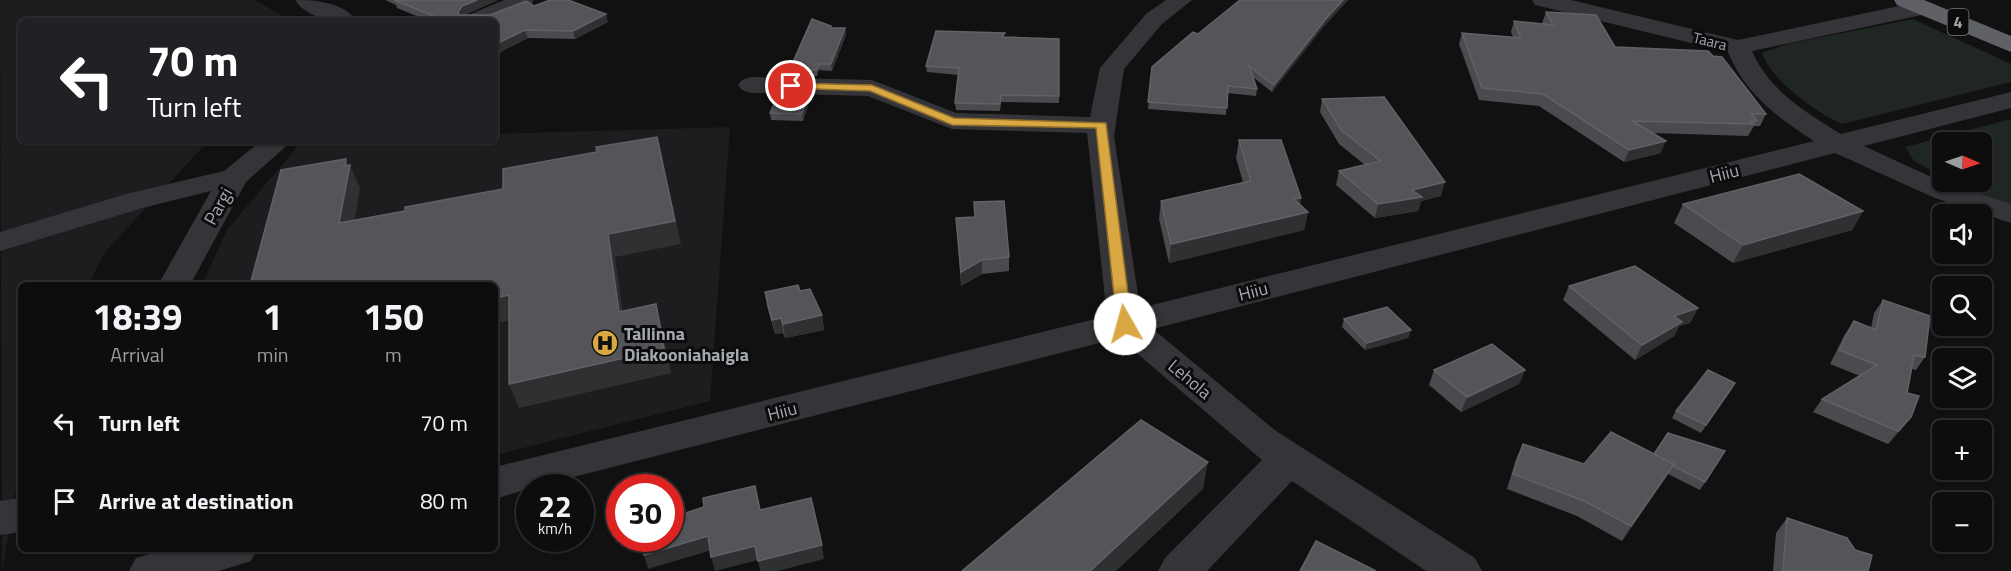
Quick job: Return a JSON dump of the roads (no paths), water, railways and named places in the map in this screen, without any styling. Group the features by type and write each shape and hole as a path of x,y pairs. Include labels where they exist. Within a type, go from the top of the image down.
{"highway":[{"name":"4","path":"1953,0 2011,24"},
{"name":"4","path":"1914,4 2011,45"}],"street":[{"path":"306,0 339,18"},
{"path":"481,18 523,0"},
{"path":"1125,324 1100,136 1112,68 1154,19 1181,0"},
{"name":"Taara","path":"1543,0 1738,47 1750,73 1778,103 1839,144 1925,184 2011,214"},
{"path":"1738,47 1914,4"},
{"path":"751,85 872,88 952,121 1102,125"},
{"name":"Hiiu","path":"498,482 2011,100"},
{"name":"Pargi","path":"176,282 234,177 274,144"},
{"path":"0,242 136,200 234,177"},
{"name":"Lehola","path":"1125,324 1263,441 1460,571"},
{"path":"1180,571 1289,458"},
{"path":"0,518 18,515"},
{"path":"163,564 221,552"}],"place":[{"name":"Tallinna Diakooniahaigla","path":"605,343"}]}
